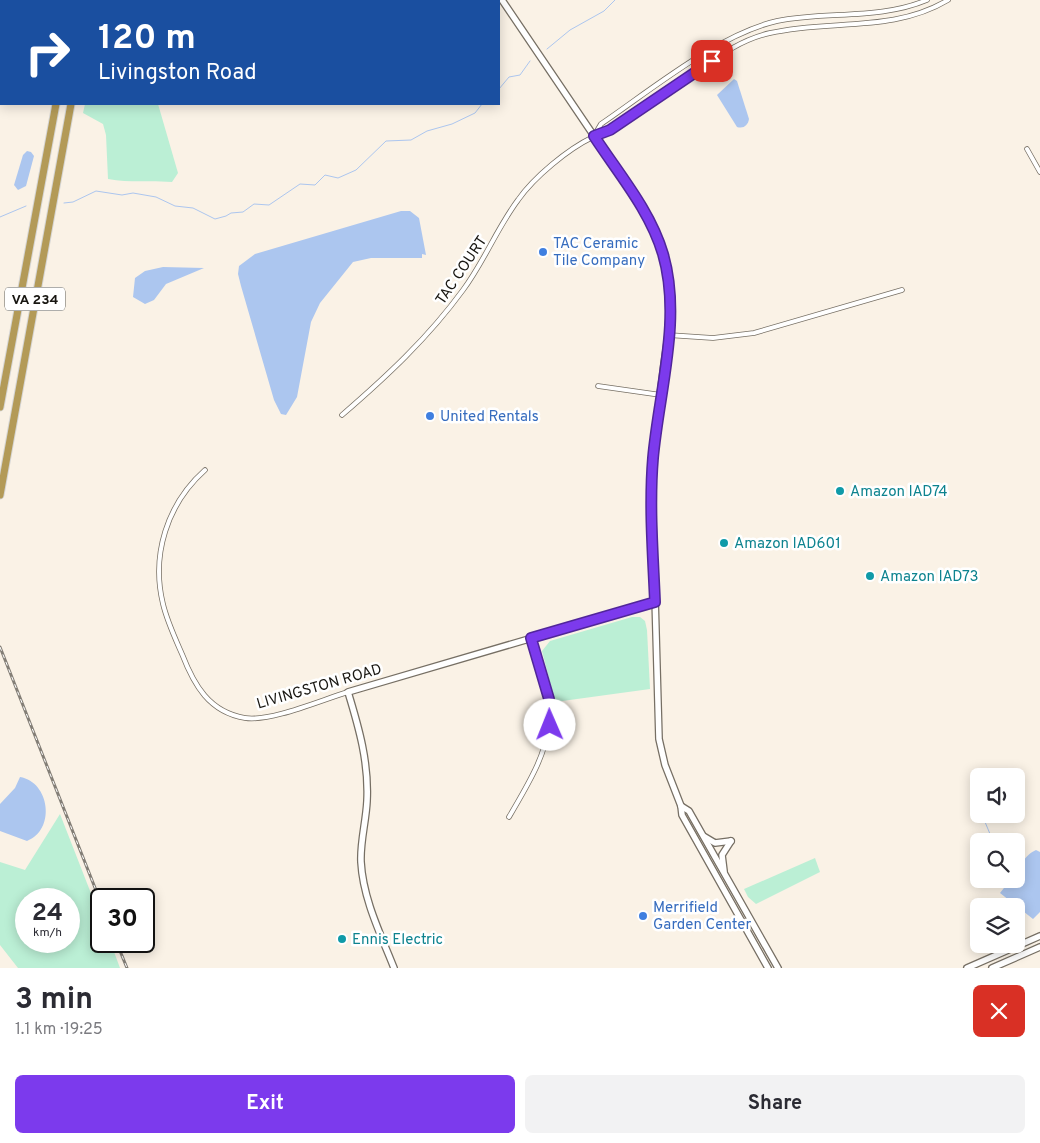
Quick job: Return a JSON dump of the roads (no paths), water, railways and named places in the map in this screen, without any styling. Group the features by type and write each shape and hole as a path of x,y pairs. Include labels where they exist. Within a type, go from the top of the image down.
{"highway":[{"name":"VA 234","path":"0,407 56,105"},
{"name":"VA 234","path":"0,494 71,105"}],"main road":[{"path":"502,0 638,201 659,242 669,287 668,335 652,490 659,739 668,775 681,806 682,816 768,968"},
{"name":"LIVINGSTON ROAD","path":"348,692 655,602"},
{"path":"348,692 361,738 367,772 367,802 361,863 370,907 394,968"},
{"path":"681,806 689,811 778,968"},
{"path":"701,834 715,843 731,841 722,855 725,875"},
{"path":"967,968 1040,936"},
{"path":"992,968 1040,947"}],"street":[{"path":"594,136 601,124 708,51 743,32 765,24 793,19 892,11 927,0"},
{"path":"594,136 610,130 728,50 761,35 797,29 895,20 919,14 948,0"},
{"name":"TAC COURT","path":"342,415 409,354 444,315 474,275 512,208 529,186 551,166 594,136"},
{"path":"1027,149 1040,172"},
{"path":"668,335 713,338 754,334 902,290"},
{"path":"598,386 661,395"},
{"name":"LIVINGSTON ROAD","path":"204,470 186,489 175,506 163,539 159,564 160,590 166,615 196,687 219,708 245,718 275,715 348,692"},
{"path":"509,817 536,769 548,739 550,725 549,699 531,638"}],"water":[{"path":"734,79 737,81 749,119 744,127 737,127 717,95"},
{"path":"27,151 31,152 34,156 26,186 18,190 14,185 23,155"},
{"path":"401,211 410,211 419,218 426,255 422,254 422,258 371,258 353,262 320,303 311,322 297,397 286,415 281,414 274,400 241,286 238,274 239,266 255,254"},
{"path":"163,267 204,268 166,284 154,300 145,304 133,297 135,278 145,271"},
{"path":"20,777 30,781 38,788 46,807 42,827 36,835 27,841 0,831 0,804 15,788"},
{"path":"1036,850 1040,852 1040,912 1033,919 1025,913 1025,898 1006,898 1000,893 1004,888 1025,888 1025,859"}],"waterway":[{"path":"547,49 570,30 604,11 615,0"},
{"path":"500,88 509,77 520,75 530,61"},
{"path":"64,203 73,202 96,191 122,195 133,193 156,197 175,206 193,208 215,219 231,213 243,212 254,204 269,205 300,184 315,185 325,175 338,178 356,170 386,141 411,140 427,131 452,124 475,113 481,105"},
{"path":"0,217 26,206"},
{"path":"985,823 990,833"}],"railway":[{"path":"0,647 95,888"},
{"path":"121,953 127,968"}],"place":[{"name":"TAC Ceramic Tile Company","path":"543,252"},
{"name":"United Rentals","path":"430,416"},
{"name":"Amazon IAD74","path":"840,491"},
{"name":"Amazon IAD601","path":"724,543"},
{"name":"Amazon IAD73","path":"870,576"},
{"name":"Merrifield Garden Center","path":"643,916"},
{"name":"Ennis Electric","path":"342,939"}]}
